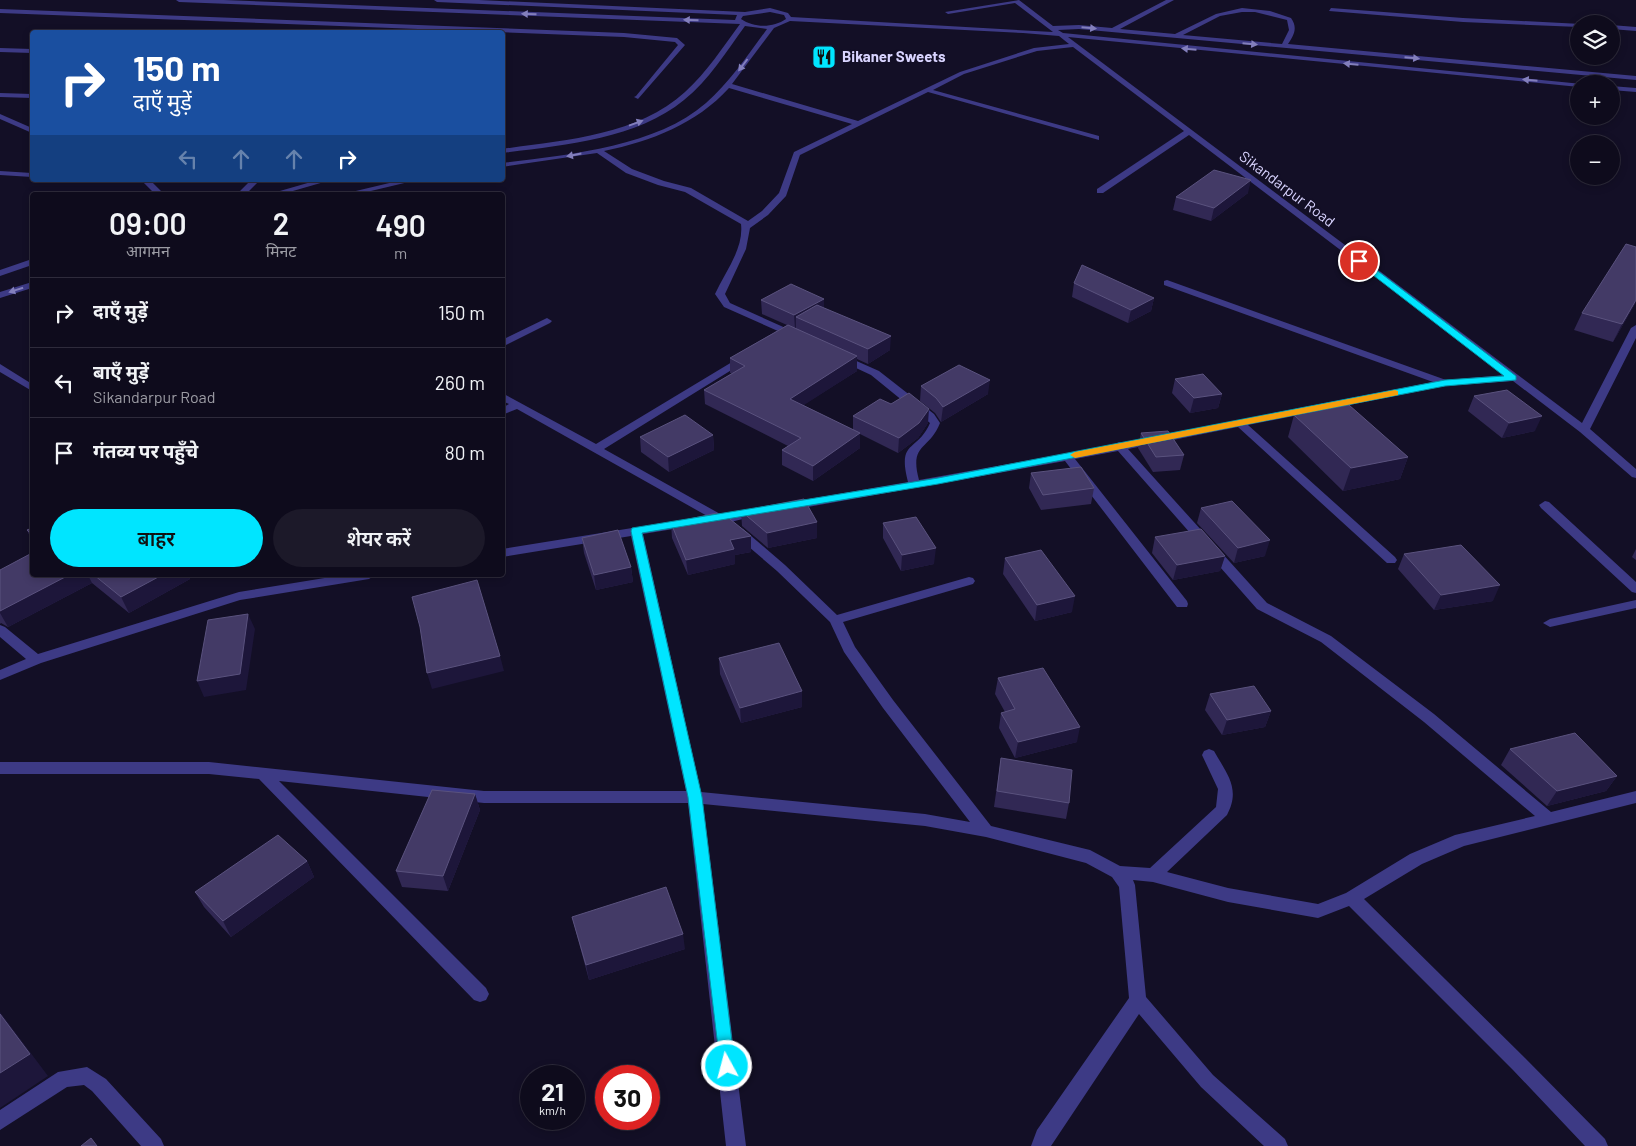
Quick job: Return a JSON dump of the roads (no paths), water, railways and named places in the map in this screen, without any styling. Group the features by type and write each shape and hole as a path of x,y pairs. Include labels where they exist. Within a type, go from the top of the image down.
{"street":[{"path":"179,0 742,23 772,26 783,24 789,19 1023,32 1570,84"},
{"path":"437,0 744,13 760,8 776,8 786,14 789,19"},
{"path":"597,6 602,0"},
{"path":"616,7 623,0"},
{"path":"948,12 1016,0"},
{"name":"Sikandarpur Road","path":"1016,0 1584,430 1636,475"},
{"path":"1113,30 1171,0"},
{"path":"391,14 398,8"},
{"path":"1176,37 1226,10 1248,9 1289,19 1293,30 1283,47"},
{"path":"1331,10 1463,20 1570,24"},
{"path":"0,11 487,30"},
{"path":"742,23 738,18 744,13"},
{"path":"374,30 384,20"},
{"path":"505,151 553,144 603,133 638,123 663,111 681,99 714,63 742,23"},
{"path":"505,165 598,150 666,129 689,118 706,107 728,85 772,26"},
{"path":"1023,32 1051,27 1113,30 1636,78"},
{"path":"1620,28 1636,29"},
{"path":"505,31 624,35 677,40 682,45 638,97"},
{"path":"746,228 765,214 783,194 797,154 927,90 984,65 1036,49 1075,45"},
{"path":"0,50 30,51"},
{"path":"728,85 859,124"},
{"path":"1620,89 1636,90"},
{"path":"927,90 1096,138"},
{"path":"0,95 30,96"},
{"path":"0,116 30,129"},
{"path":"1100,191 1189,131"},
{"path":"598,150 629,171 647,179 688,190 736,216 745,223 746,228 736,261 720,294 723,300 728,305 806,341"},
{"path":"0,174 30,175"},
{"path":"147,182 158,192"},
{"path":"243,192 254,182"},
{"path":"281,192 319,182"},
{"path":"357,192 404,182"},
{"path":"0,262 30,263"},
{"path":"0,273 30,263"},
{"path":"1167,283 1445,383"},
{"path":"0,295 30,286"},
{"path":"505,342 547,321"},
{"path":"1584,430 1632,348 1636,328"},
{"path":"832,353 875,373 930,416 935,423 933,430 912,452 909,461 914,485"},
{"path":"597,448 742,359"},
{"path":"0,367 30,387"},
{"path":"505,553 914,485 1068,457 1445,383 1513,378"},
{"path":"505,398 722,518 781,568 835,620 850,649 888,704 986,831"},
{"path":"505,410 518,404"},
{"path":"1240,423 1391,560"},
{"path":"1119,446 1262,606 1326,639 1430,718 1549,819"},
{"path":"1068,457 1182,604"},
{"path":"1545,505 1636,589"},
{"path":"636,531 695,797 736,1146"},
{"path":"0,675 36,660 239,596 357,577"},
{"path":"835,620 969,581"},
{"path":"1550,623 1636,604"},
{"path":"0,630 36,660"},
{"path":"1153,875 1222,810 1227,802 1228,790 1208,755"},
{"path":"0,768 209,768 484,797 695,797 925,820 986,831 1090,857 1118,872 1153,875 1228,895 1318,911 1352,898 1416,859 1461,840 1636,797"},
{"path":"263,774 480,994"},
{"path":"1118,872 1128,885 1138,1000 1207,1081 1278,1146"},
{"path":"1352,898 1519,1064 1598,1146"},
{"path":"1041,1146 1044,1137 1138,1000"},
{"path":"0,1121 64,1078 75,1075 87,1076 99,1085 154,1146"}],"place":[{"name":"Bikaner Sweets","path":"824,57"}]}
